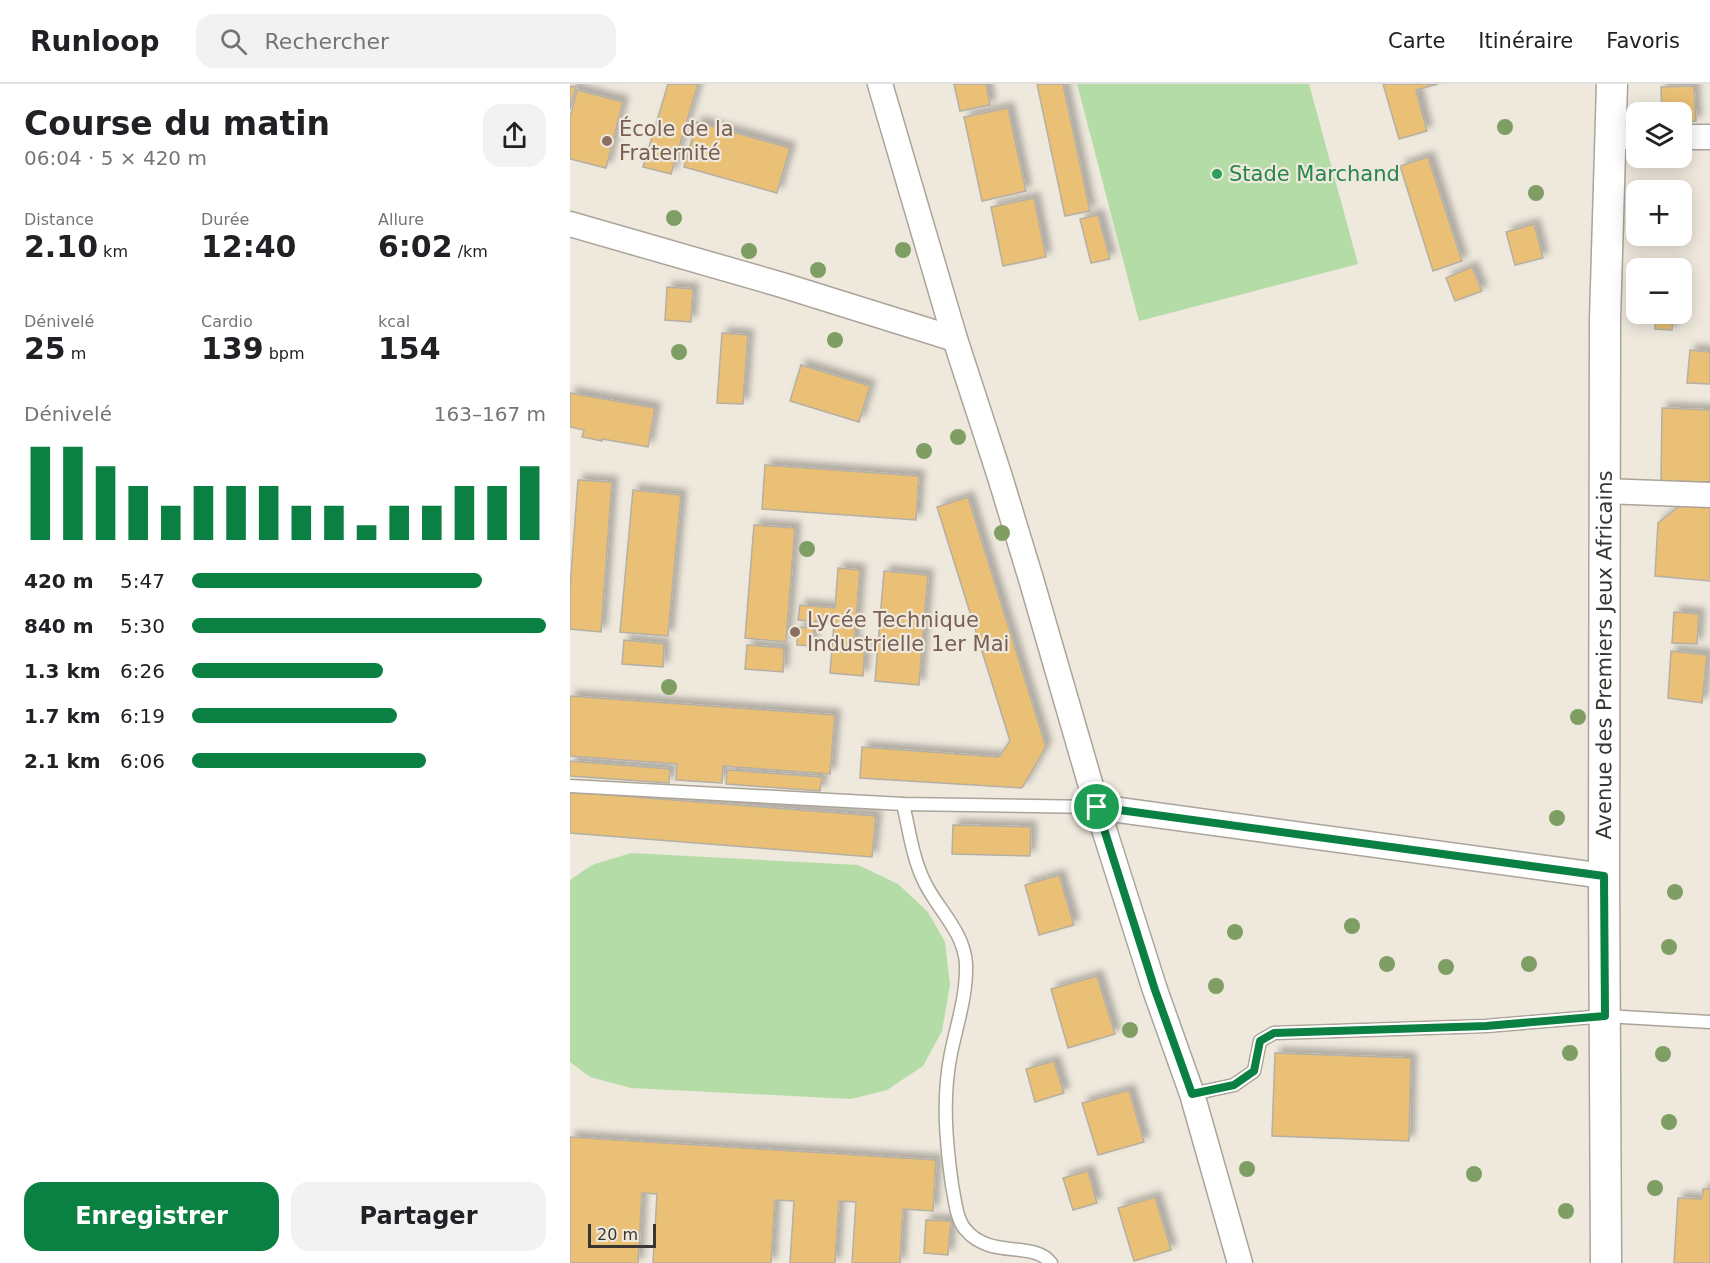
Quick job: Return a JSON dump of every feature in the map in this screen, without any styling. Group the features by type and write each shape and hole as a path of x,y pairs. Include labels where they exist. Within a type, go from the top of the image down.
{"street":[{"path":"880,84 955,339 1000,477 1097,807 1155,990 1192,1094 1240,1263"},
{"name":"Avenue des Premiers Jeux Africains","path":"1606,1263 1605,320 1624,137 1612,84"},
{"path":"1692,137 1710,136"},
{"path":"570,224 782,285 955,339"},
{"path":"1604,491 1710,495"},
{"path":"1097,807 1604,876"}],"lane":[{"path":"570,786 903,804 1097,807"},
{"path":"903,804 915,859 924,881 959,937 966,962 964,992 951,1054 945,1112 951,1177 959,1217 965,1229 982,1243 994,1248 1037,1252 1051,1263"},
{"path":"1192,1094 1234,1085 1254,1071 1260,1041 1274,1033 1486,1026 1605,1016 1710,1022"}],"green space":[{"name":"Stade Marchand","path":"1077,84 1309,84 1358,264 1139,321"},
{"path":"631,853 858,865 898,884 928,912 945,942 950,985 942,1031 923,1066 887,1090 851,1099 631,1088 590,1077 570,1062 570,880 592,865"}],"building":[{"path":"668,84 698,84 671,174 643,167"},
{"path":"954,84 986,84 990,105 960,111"},
{"path":"1037,84 1063,84 1090,211 1065,216"},
{"path":"1383,84 1438,84 1416,90 1427,131 1399,139"},
{"path":"570,86 576,87 570,110"},
{"path":"1694,86 1696,121 1692,121 1692,102 1662,102 1661,87"},
{"path":"577,90 623,102 606,168 570,159 570,118"},
{"path":"1008,108 1026,191 982,201 964,117"},
{"path":"697,122 790,148 777,193 684,167"},
{"path":"1428,157 1462,261 1433,271 1400,166"},
{"path":"1034,198 1046,257 1003,266 991,207"},
{"path":"1098,215 1110,259 1091,263 1080,219"},
{"path":"1534,224 1543,258 1515,265 1506,232"},
{"path":"1472,267 1482,291 1455,301 1446,278"},
{"path":"667,287 693,289 691,322 665,320"},
{"path":"1655,324 1672,324 1672,330 1655,329"},
{"path":"722,333 748,335 743,404 717,403"},
{"path":"1690,350 1710,352 1710,384 1687,383"},
{"path":"801,365 870,386 859,422 790,401"},
{"path":"570,393 655,408 648,447 582,437 584,430 570,427"},
{"path":"1662,408 1710,410 1710,482 1661,481"},
{"path":"765,465 919,476 916,520 762,509"},
{"path":"578,480 612,482 601,632 570,629 570,589"},
{"path":"633,490 681,495 668,636 620,632"},
{"path":"968,497 1046,747 1022,788 860,778 862,747 999,757 1010,741 937,507"},
{"path":"1682,504 1710,506 1710,581 1655,576 1658,523"},
{"path":"754,525 795,528 786,642 745,638"},
{"path":"838,568 860,570 854,644 865,645 863,676 830,673 834,623 798,620 800,605 835,608"},
{"path":"884,571 928,575 919,685 875,681"},
{"path":"1674,612 1699,614 1697,644 1672,643"},
{"path":"798,627 814,628 812,646 797,645"},
{"path":"624,640 664,644 663,667 622,664"},
{"path":"747,645 784,648 783,672 745,669"},
{"path":"1671,651 1707,655 1702,703 1668,698"},
{"path":"570,696 835,715 830,774 723,766 722,783 676,780 677,764 570,756"},
{"path":"570,761 670,769 669,783 570,776"},
{"path":"727,770 822,777 820,791 726,784"},
{"path":"570,792 876,816 872,857 570,833"},
{"path":"953,825 1031,827 1030,856 952,854"},
{"path":"1059,875 1074,925 1039,935 1025,885"},
{"path":"1097,976 1115,1034 1068,1048 1051,989"},
{"path":"1275,1053 1411,1058 1409,1141 1272,1136"},
{"path":"1054,1061 1064,1093 1035,1102 1026,1069"},
{"path":"1129,1090 1144,1142 1098,1155 1082,1103"},
{"path":"570,1137 936,1160 933,1211 903,1209 900,1263 852,1263 856,1202 839,1201 835,1263 790,1263 794,1201 775,1200 771,1263 653,1263 657,1194 642,1193 638,1263 570,1263"},
{"path":"1088,1171 1097,1203 1073,1210 1063,1178"},
{"path":"1703,1189 1710,1189 1710,1263 1674,1263 1678,1198 1702,1199"},
{"path":"1155,1197 1171,1250 1134,1261 1118,1208"},
{"path":"926,1220 951,1221 948,1255 924,1253"}],"place":[{"name":"École de la Fraternité","path":"607,141"},
{"name":"Stade Marchand","path":"1217,174"},
{"name":"Lycée Technique Industrielle 1er Mai","path":"795,632"}],"route":[{"path":"1097,807 1604,876 1605,1016 1486,1026 1274,1033 1260,1041 1254,1071 1234,1085 1192,1094 1155,990 1097,807"}]}
